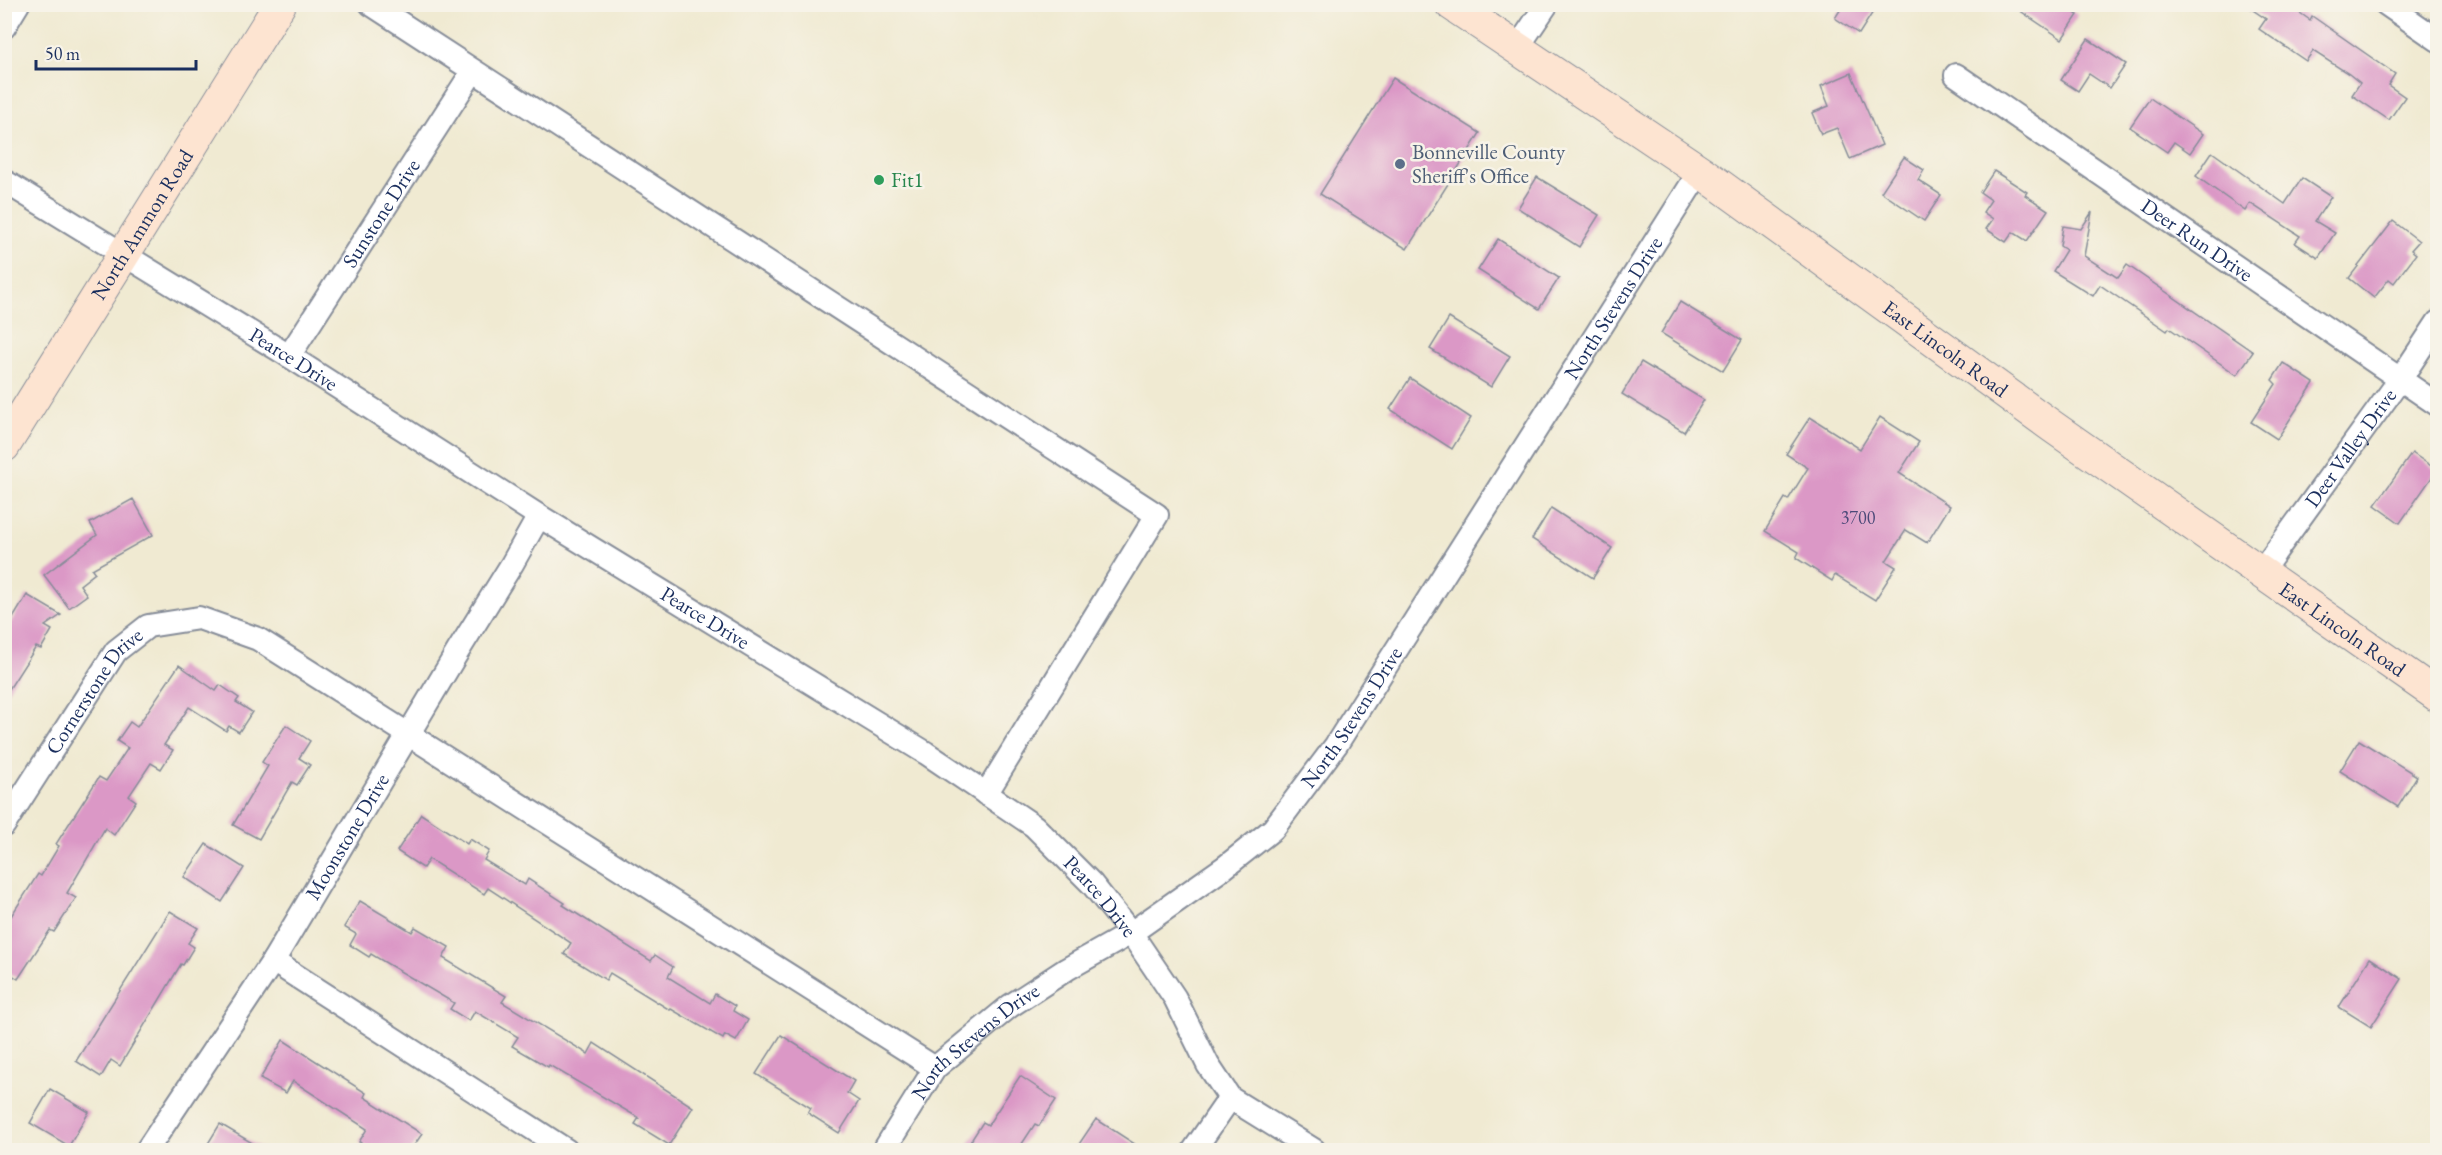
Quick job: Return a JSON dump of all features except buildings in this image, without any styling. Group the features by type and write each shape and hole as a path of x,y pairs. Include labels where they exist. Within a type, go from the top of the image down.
{"main road":[{"name":"North Ammon Road","path":"4,446 125,256 280,4"},
{"name":"East Lincoln Road","path":"1451,4 1516,50 1700,171 2025,407 2438,696"}],"street":[{"path":"4,27 18,4"},
{"path":"371,4 1157,515 986,794"},
{"path":"1516,50 1547,4"},
{"path":"2386,4 2438,40"},
{"name":"Sunstone Drive","path":"289,356 473,71"},
{"name":"Deer Run Drive","path":"1956,75 2438,405"},
{"name":"North Stevens Drive","path":"884,1150 935,1068 1010,1006 1067,969 1131,933 1225,867 1272,829 1336,745 1700,171"},
{"name":"Pearce Drive","path":"4,181 289,356 539,516 926,753 1034,826 1092,884 1131,933 1175,998 1208,1065 1230,1098 1314,1150"},
{"name":"Deer Valley Drive","path":"2261,572 2401,378 2438,322"},
{"name":"Moonstone Drive","path":"147,1150 273,961 539,516"},
{"name":"Cornerstone Drive","path":"4,825 116,651 148,626 199,618 258,639 935,1068"},
{"path":"273,961 567,1150"},
{"path":"1194,1150 1230,1098"}],"place":[{"name":"Bonneville County Sheriff's Office","path":"1400,164"},
{"name":"Fit1","path":"879,180"}]}
